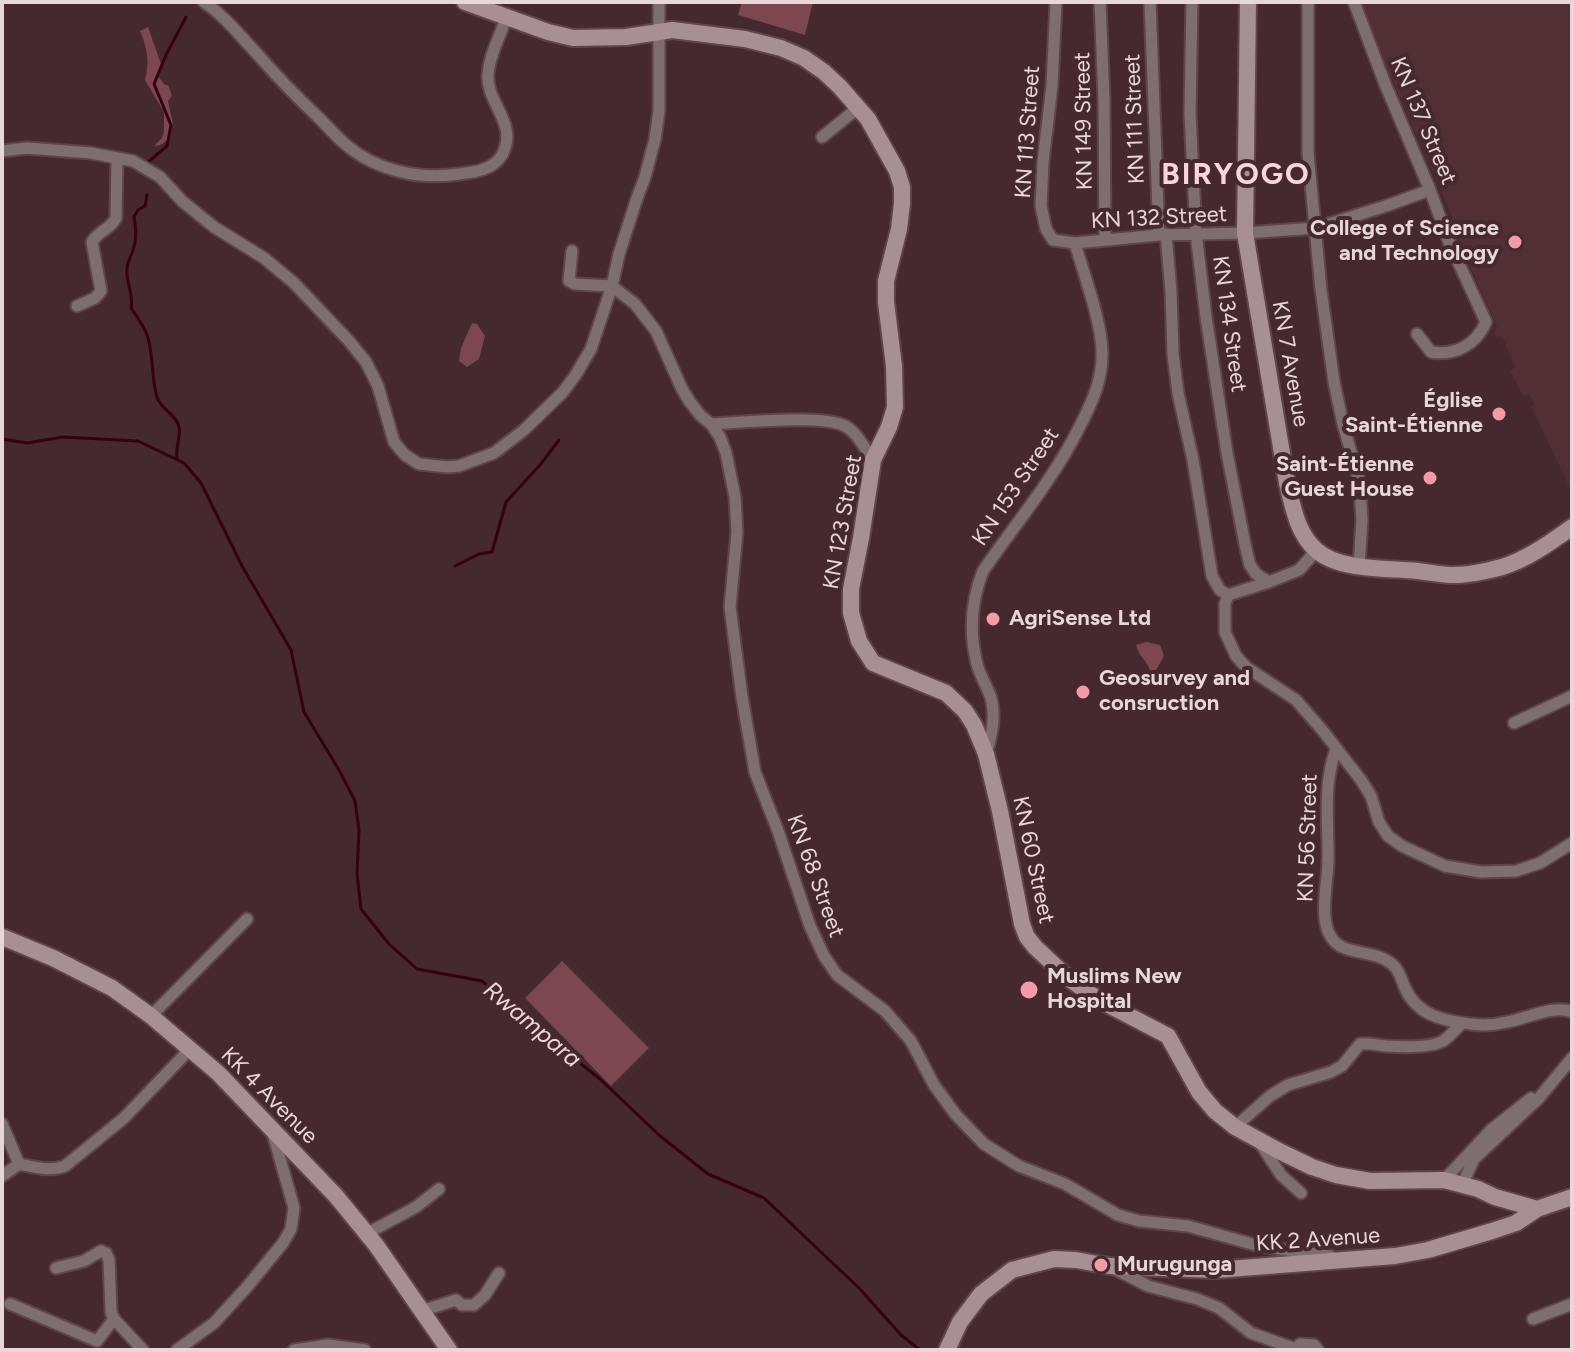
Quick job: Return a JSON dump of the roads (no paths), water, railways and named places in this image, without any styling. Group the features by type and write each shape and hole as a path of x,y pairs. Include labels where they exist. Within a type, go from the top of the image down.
{"main road":[{"name":"KN 123 Street","path":"465,2 503,11 548,32 573,38 626,37 672,30 745,39 792,52 824,72 859,107 897,171 902,187 902,204 886,281 895,407 873,460 851,589 851,613 859,641 873,663 914,680"},
{"name":"KN 7 Avenue","path":"1248,2 1245,233 1287,483 1296,519 1316,551"},
{"path":"1316,551 1359,567 1454,575 1483,572 1516,561 1572,527"},
{"name":"KN 60 Street","path":"914,680 946,693 974,725 986,754 1027,937 1078,985 1111,1007 1168,1036 1208,1103 1222,1118 1258,1140 1312,1167 1336,1175 1370,1181 1444,1180 1512,1202"},
{"name":"KK 4 Avenue","path":"2,937 112,988 151,1016 218,1073 336,1196 449,1350"},
{"name":"KK 2 Avenue","path":"947,1350 955,1330 981,1294 1012,1270 1054,1259 1109,1266 1216,1270 1395,1256 1428,1250 1516,1223 1537,1209 1572,1197"},
{"path":"1492,1231 1512,1202 1537,1209"}],"street":[{"path":"204,2 229,22 294,94 347,146 387,168 426,176 482,171 502,155 506,145 505,122 487,77 503,11"},
{"path":"2,151 27,148 91,153 133,161 147,168 214,227 264,258 294,283 349,341 366,362 378,386 394,442 405,455 419,464 448,467 474,462 494,453 562,393 596,337 655,139 660,78 659,2"},
{"name":"KN 113 Street","path":"1056,2 1041,206 1050,237 1059,242 1075,243"},
{"name":"KN 149 Street","path":"1100,2 1105,240"},
{"name":"KN 111 Street","path":"1150,2 1162,235 1171,292 1178,393 1193,460 1212,576 1220,590 1228,595"},
{"name":"KN 134 Street","path":"1192,2 1190,114 1196,233 1227,453 1241,527 1250,565 1256,574 1269,582"},
{"path":"1308,2 1308,153 1321,290 1334,382 1360,491 1359,567"},
{"name":"KN 137 Street","path":"1354,2 1449,242 1486,322 1463,349 1439,354 1431,352 1417,334"},
{"path":"822,137 859,107"},
{"path":"77,306 95,298 101,291 92,242 98,233 115,222 117,158"},
{"name":"KN 132 Street","path":"1075,243 1162,235 1316,228 1430,190"},
{"name":"KN 153 Street","path":"986,754 991,740 993,712 991,699 977,667 972,637 978,583 983,571 1046,486 1067,452 1098,388 1102,351 1099,330 1075,243"},
{"path":"572,251 568,278 571,283 612,286"},
{"name":"KN 68 Street","path":"612,286 635,304 656,331 682,389 720,437 726,453 735,497 737,532 730,607 755,772 810,926 837,975 885,1011 911,1041 934,1085 956,1115 984,1144 1019,1166 1065,1184 1118,1215 1139,1221 1188,1226 1259,1246 1354,1260"},
{"path":"711,424 802,420 844,425 854,433 873,460"},
{"path":"1316,551 1299,570 1228,595 1225,632 1236,656 1246,667 1296,700 1361,780 1388,836 1445,866 1481,872 1516,871 1540,863 1572,843"},
{"path":"1514,723 1572,696"},
{"name":"KN 56 Street","path":"1336,749 1327,789 1329,835 1325,911 1326,925 1337,944 1387,960 1396,968 1417,1008 1432,1017 1490,1025 1555,1010 1572,1012"},
{"path":"151,1016 247,919"},
{"path":"1235,1127 1270,1096 1288,1085 1342,1066 1360,1044 1427,1045 1443,1041 1462,1023"},
{"path":"2,1176 19,1164 45,1169 65,1166 124,1118 190,1049"},
{"path":"1462,1185 1474,1159 1539,1098 1572,1058"},
{"path":"1444,1180 1492,1129 1551,1084"},
{"path":"2,1124 19,1164"},
{"path":"177,1350 214,1323 283,1243 291,1229 294,1208 270,1126"},
{"path":"1258,1140 1281,1175 1301,1193"},
{"path":"366,1234 416,1207 439,1189"},
{"path":"56,1268 84,1261 101,1251 106,1253 110,1269 111,1312 143,1350"},
{"path":"1109,1266 1148,1286 1219,1308 1251,1333 1298,1346 1314,1345 1318,1350"},
{"path":"421,1311 456,1300 462,1305 474,1305 485,1295 499,1273"},
{"path":"10,1304 97,1341 114,1319"},
{"path":"1533,1319 1572,1304"},
{"path":"294,1350 328,1345 365,1350"}],"waterway":[{"path":"148,162 167,146 171,125 154,84 186,17"},
{"path":"147,195 145,206 134,217 135,242 127,274 131,308 144,328 149,343 157,397 179,427 177,458"},
{"name":"Rwampara","path":"2,439 27,443 63,437 138,441 184,463 201,483 242,566 291,650 304,712 355,801 361,909 389,944 417,969 482,981 708,1174 764,1198 860,1289 901,1335 920,1350"},
{"path":"455,566 479,554 492,552 506,502 559,440"}],"place":[{"name":"College of Science and Technology","path":"1515,242"},
{"name":"Église Saint-Étienne","path":"1499,414"},
{"name":"Saint-Étienne Guest House","path":"1430,478"},
{"name":"AgriSense Ltd","path":"993,619"},
{"name":"Geosurvey and consruction","path":"1083,692"},
{"name":"Muslims New Hospital","path":"1029,990"},
{"name":"Murugunga","path":"1101,1265"}],"district":[{"name":"BIRYOGO","path":"1236,175"}]}
